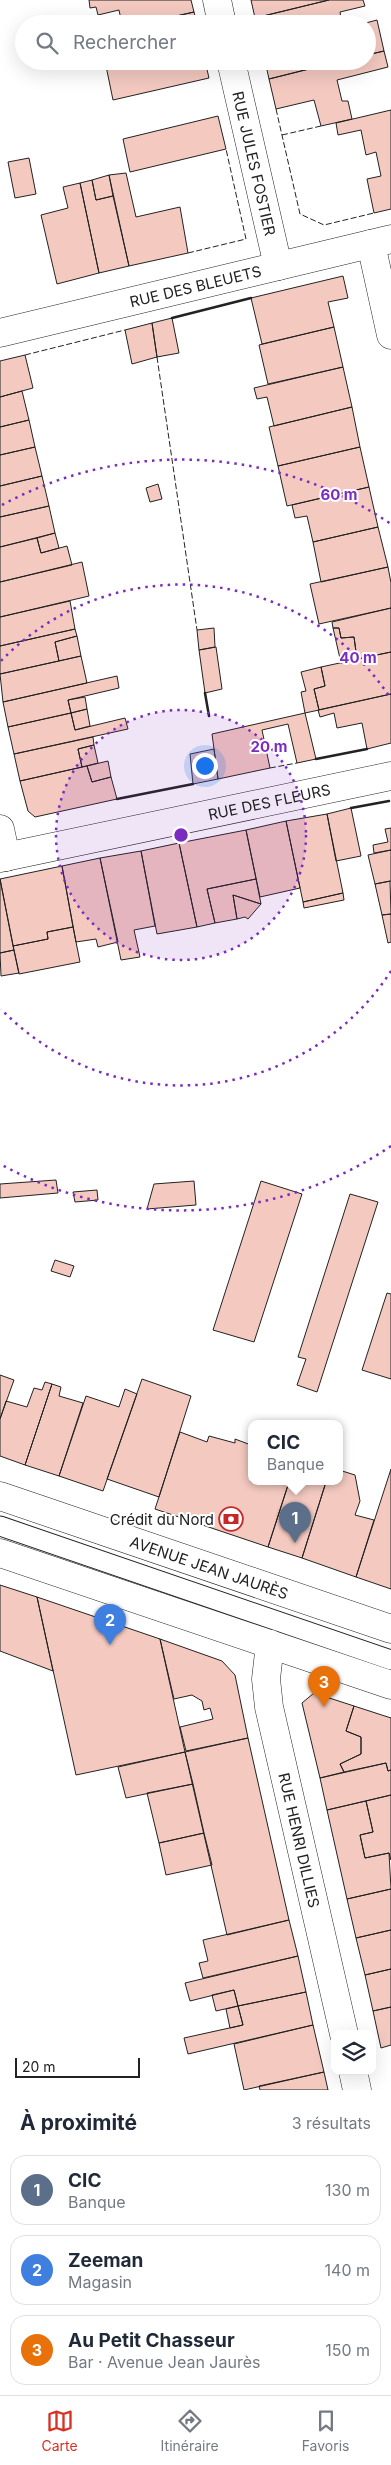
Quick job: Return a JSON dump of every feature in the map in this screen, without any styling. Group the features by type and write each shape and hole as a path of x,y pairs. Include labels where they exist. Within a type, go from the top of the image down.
{"street":[{"path":"216,0 220,15"},
{"name":"RUE JULES FOSTIER","path":"232,70 278,266"},
{"path":"381,241 391,335"},
{"name":"RUE DES BLEUETS","path":"0,333 381,241"},
{"name":"RUE DES FLEURS","path":"3,857 391,776"},
{"path":"0,829 3,857"},
{"name":"AVENUE JEAN JAURÈS","path":"0,1496 391,1629"},
{"path":"0,1553 391,1685"},
{"name":"RUE HENRI DILLIES","path":"270,1644 266,1679 269,1707 343,2030"},
{"path":"354,2075 357,2090"}],"lane":[{"path":"0,1526 391,1660"}],"building":[{"path":"89,0 191,0 194,12 181,15 120,15 119,10 98,15 96,7 90,8"},
{"path":"251,0 329,0 267,15 254,15"},
{"path":"329,0 363,0 365,6 340,12 340,15 267,15"},
{"path":"194,12 195,15 181,15"},
{"path":"376,20 384,51 376,53"},
{"path":"384,51 388,67 337,80 342,101 348,101 352,119 321,126 314,100 276,109 269,79 305,70 376,70 376,53"},
{"path":"107,70 207,70 209,78 113,100"},
{"path":"267,70 305,70 269,79"},
{"path":"391,110 391,209 374,213 367,179 381,176 376,152 366,155 361,130 338,135 336,123"},
{"path":"218,116 226,149 130,172 123,139"},
{"path":"29,158 36,194 15,198 8,162"},
{"path":"126,173 136,217 180,207 188,253 129,266 109,175"},
{"path":"109,175 113,196 96,200 92,180"},
{"path":"92,180 96,200 113,196 129,266 99,273 80,183"},
{"path":"80,183 99,273 57,284 41,215 68,208 63,187"},
{"path":"343,276 348,298 328,302 334,327 262,344 251,298"},
{"path":"172,318 179,353 157,357 152,323"},
{"path":"152,323 157,357 132,364 125,330"},
{"path":"334,327 343,367 268,384 259,345"},
{"path":"25,355 33,388 0,397 0,361"},
{"path":"343,367 352,407 274,426 267,397 257,399 254,388"},
{"path":"22,391 29,420 0,427 0,397"},
{"path":"352,407 360,447 278,466 269,427"},
{"path":"29,420 35,447 0,455 0,427"},
{"path":"35,447 42,476 0,486 0,455"},
{"path":"360,447 369,487 287,506 278,466"},
{"path":"42,476 49,506 0,517 0,486"},
{"path":"158,484 162,499 150,502 146,488"},
{"path":"369,487 378,527 313,542 307,516 295,518 292,505"},
{"path":"49,506 55,533 0,547 0,517"},
{"path":"378,527 388,567 321,582 313,542"},
{"path":"55,533 59,548 41,553 37,538"},
{"path":"37,538 41,553 67,546 72,565 0,582 0,547"},
{"path":"82,562 89,596 0,617 0,582"},
{"path":"388,567 391,583 391,608 319,624 310,584"},
{"path":"70,601 75,629 0,646 0,617"},
{"path":"391,608 391,652 357,659 354,637 341,638 339,628 333,628 332,622"},
{"path":"214,628 215,647 199,650 197,630"},
{"path":"333,628 339,628 341,638 354,637 357,659 341,663"},
{"path":"75,629 77,636 55,642 59,661 0,674 0,646"},
{"path":"77,636 81,656 59,661 55,642"},
{"path":"216,647 222,689 205,693 199,650"},
{"path":"391,652 391,694 319,710 314,689 325,686 321,667"},
{"path":"81,656 87,683 3,702 0,674"},
{"path":"321,667 325,686 314,689 319,710 305,713 301,692 306,691 301,672"},
{"path":"117,676 119,688 68,700 71,713 8,727 3,702"},
{"path":"391,694 391,743 367,749 362,723 337,728 334,713 320,717 318,710"},
{"path":"85,697 87,709 71,713 68,700"},
{"path":"87,709 90,726 75,730 71,713"},
{"path":"71,713 75,730 125,718 128,729 14,754 8,727"},
{"path":"305,713 316,759 297,763 288,724 262,730 270,768 218,779 212,734"},
{"path":"93,737 94,745 78,749 82,767 20,781 14,754"},
{"path":"94,745 98,763 82,767 78,749"},
{"path":"214,749 218,779 193,784 190,754"},
{"path":"108,761 111,777 92,782 87,766"},
{"path":"87,766 92,782 111,777 117,799 35,817 28,811 20,781"},
{"path":"351,808 361,856 336,861 327,814"},
{"path":"327,814 343,893 303,902 286,821"},
{"path":"286,821 300,888 260,897 246,830"},
{"path":"391,828 391,850 374,853 373,845 388,842 385,829"},
{"path":"246,830 256,879 207,889 215,923 197,927 179,843"},
{"path":"179,843 197,927 157,934 141,851"},
{"path":"391,850 391,881 375,884 368,855"},
{"path":"141,851 155,926 134,930 140,957 121,960 100,858"},
{"path":"100,858 118,942 98,947 96,939 76,942 62,866"},
{"path":"62,866 73,927 47,932 48,939 13,946 0,879"},
{"path":"0,879 14,950 0,953"},
{"path":"256,879 261,904 233,895 237,919 215,923 207,889"},
{"path":"390,881 391,914 382,915 375,884"},
{"path":"343,893 344,900 304,908 303,902"},
{"path":"233,895 261,904 248,919 245,917 237,919"},
{"path":"391,914 391,942 388,943 382,915"},
{"path":"73,927 80,962 19,974 13,946 48,939 47,932"},
{"path":"14,950 19,973 1,976 0,953"},
{"path":"56,1180 58,1193 0,1198 0,1184"},
{"path":"194,1181 196,1205 147,1209 154,1184"},
{"path":"261,1181 302,1194 254,1342 213,1330"},
{"path":"97,1190 98,1200 75,1202 73,1192"},
{"path":"350,1194 378,1202 317,1392 297,1385 306,1359 298,1357"},
{"path":"55,1260 74,1266 70,1277 51,1271"},
{"path":"387,1293 391,1294 391,1379 362,1370"},
{"path":"0,1375 14,1380 0,1419"},
{"path":"142,1379 191,1396 159,1497 107,1479"},
{"path":"45,1382 52,1384 25,1465 0,1456 0,1419 6,1401 27,1407 34,1388 42,1390"},
{"path":"52,1384 61,1387 59,1396 83,1403 59,1476 25,1465"},
{"path":"125,1389 137,1394 103,1491 59,1476 86,1396 119,1407"},
{"path":"180,1432 207,1442 209,1436 235,1443 235,1439 248,1444 248,1485 288,1485 268,1547 155,1509"},
{"path":"391,1469 391,1589 356,1577"},
{"path":"343,1471 355,1475 360,1501 355,1515 374,1520 356,1577 302,1558 325,1485 343,1485"},
{"path":"288,1485 325,1485 302,1558 268,1547"},
{"path":"0,1585 37,1597 53,1671 0,1651"},
{"path":"37,1597 160,1639 185,1752 76,1775"},
{"path":"160,1639 222,1661 235,1675 248,1738 186,1751 180,1727 213,1719 210,1708 204,1710 202,1701 192,1695 174,1699"},
{"path":"314,1693 354,1706 346,1731 361,1737 361,1754 340,1764 344,1772 320,1778 302,1703"},
{"path":"354,1706 391,1718 391,1770 388,1771 386,1763 344,1772 340,1764 361,1754 361,1737 346,1731"},
{"path":"248,1738 289,1920 227,1935 185,1752"},
{"path":"185,1752 193,1784 126,1798 118,1767"},
{"path":"386,1763 388,1771 391,1770 391,1795 327,1810 320,1778"},
{"path":"193,1784 204,1833 159,1843 147,1793"},
{"path":"391,1795 391,1860 389,1853 365,1858 360,1835 373,1832 366,1801"},
{"path":"366,1801 373,1832 360,1835 365,1858 389,1853 391,1889 347,1899 327,1810"},
{"path":"204,1833 212,1865 166,1875 159,1843"},
{"path":"391,1889 391,1930 356,1938 347,1899"},
{"path":"289,1920 298,1956 203,1978 199,1963 208,1961 203,1940"},
{"path":"391,1930 391,1969 365,1975 356,1938"},
{"path":"298,1956 306,1992 238,2006 234,1990 190,2001 185,1983"},
{"path":"391,1969 391,2007 373,2011 365,1975"},
{"path":"234,1990 238,2006 216,2011 212,1995"},
{"path":"306,1992 313,2025 188,2054 184,2038 243,2025 238,2006"},
{"path":"238,2006 243,2025 230,2028 226,2009"},
{"path":"391,2007 391,2045 381,2048 373,2011"},
{"path":"313,2025 324,2072 244,2090 234,2044"},
{"path":"324,2072 328,2090 260,2090 259,2086"}],"fence":[{"path":"276,109 300,214 324,225 374,213"},
{"path":"282,135 321,126"},
{"path":"188,253 246,239 226,149"},
{"path":"25,355 125,330"},
{"path":"157,357 197,630"},
{"path":"270,768 297,763"}],"wall":[{"path":"172,318 251,298"},
{"path":"205,693 209,716"},
{"path":"316,759 367,749"},
{"path":"117,799 193,784"},
{"path":"351,808 389,801"}],"place":[{"name":"Crédit du Nord","path":"231,1519"},
{"name":"CIC","path":"295,1543"},
{"name":"Zeeman","path":"110,1645"},
{"name":"Au Petit Chasseur","path":"324,1707"}]}
